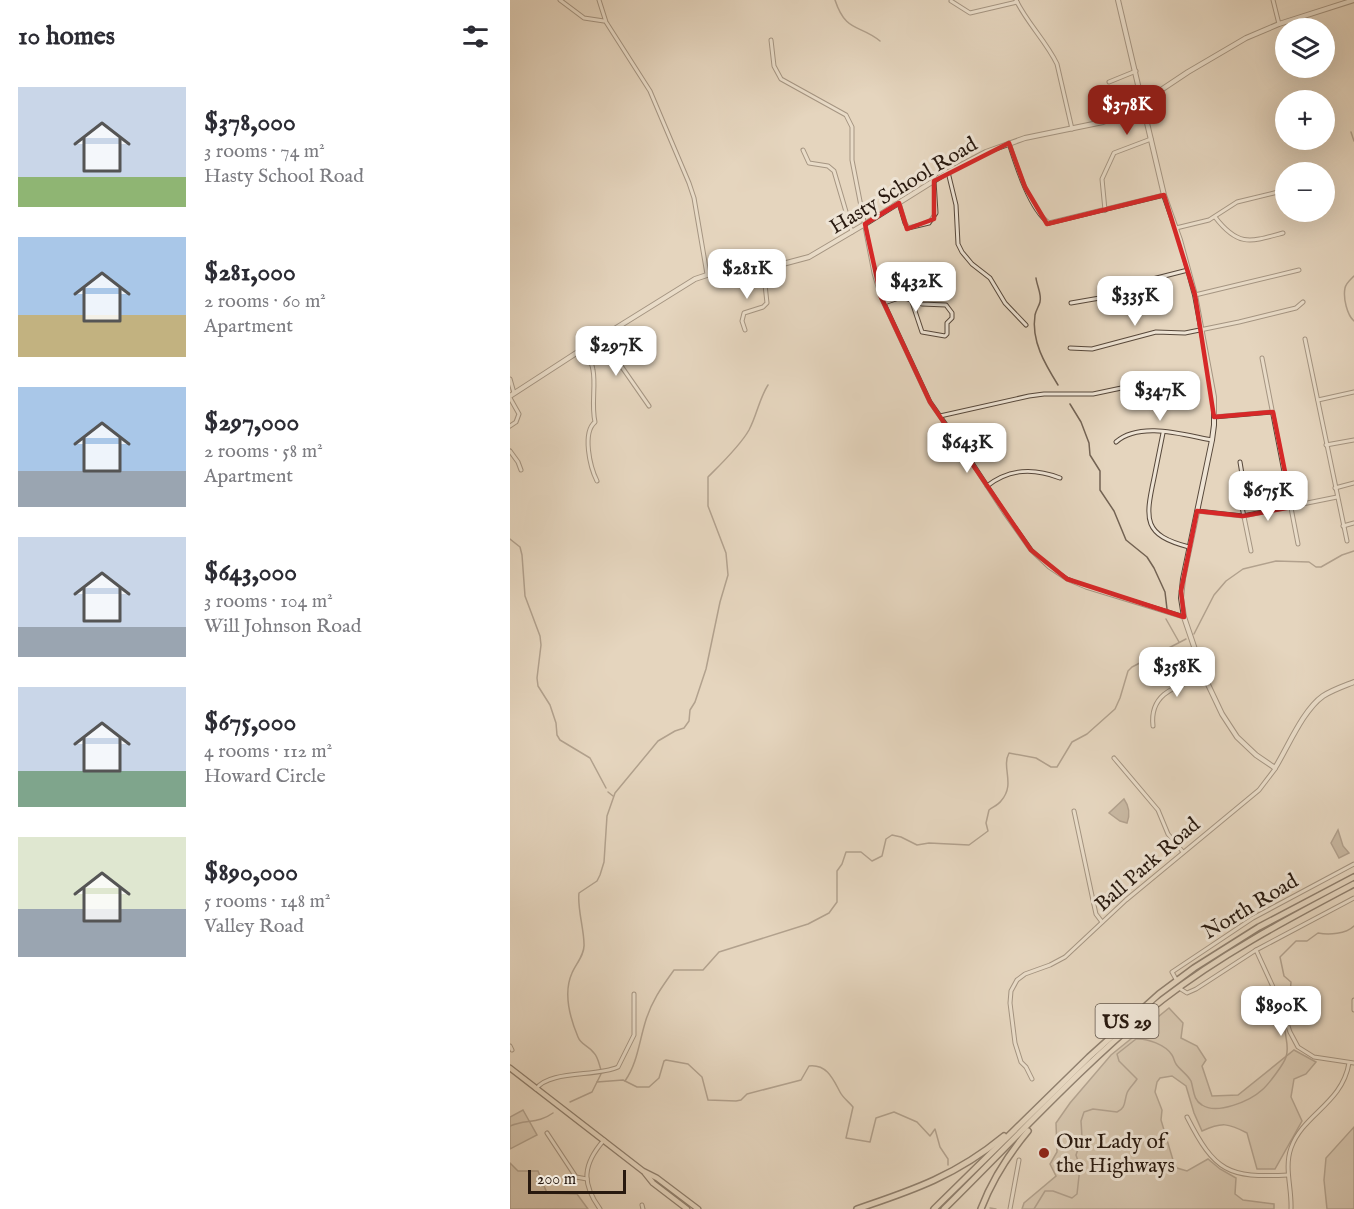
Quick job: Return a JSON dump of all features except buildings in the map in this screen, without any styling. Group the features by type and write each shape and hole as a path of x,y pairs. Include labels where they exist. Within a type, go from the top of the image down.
{"highway":[{"name":"US 29","path":"934,1209 1116,1031 1177,981 1259,927 1354,877"},
{"name":"US 29","path":"944,1209 1111,1045 1179,988 1264,933 1354,884"},
{"path":"981,1209 1003,1164 1045,1109"},
{"path":"857,1209 934,1182 958,1169 988,1149 1033,1112"}],"main road":[{"path":"510,1068 643,1171 653,1183 687,1209"},
{"path":"643,1171 657,1178 698,1209"}],"street":[{"path":"560,0 584,18 606,22"},
{"path":"599,0 606,22 650,91 689,183 694,198 707,274"},
{"path":"1118,0 1164,195 1188,270 1214,397 1212,440 1181,591 1184,617 1204,675 1222,714 1237,737 1262,760 1275,768"},
{"path":"1273,0 1278,18"},
{"name":"Hasty School Road","path":"1298,18 1354,0"},
{"path":"951,1 970,13 1017,1 1027,21 1057,64 1072,129"},
{"name":"Hasty School Road","path":"511,396 683,285 707,274 736,268 790,263 808,257 866,224 948,172 1009,143 1114,118 1224,50 1275,26"},
{"path":"771,40 774,66 781,79 846,115 850,121 852,160 866,224 873,273 884,303 930,402 1031,550 1049,567 1067,579 1107,594 1184,617"},
{"path":"1109,82 1136,71"},
{"path":"1105,210 1102,179 1114,153 1151,139"},
{"path":"1009,143 1025,187 1047,222 1058,222 1164,195"},
{"path":"803,150 806,162 828,166 834,171 852,232"},
{"path":"948,172 956,205 958,244 962,252 972,264 990,278 1005,303 1026,325"},
{"path":"899,203 908,228 929,223 936,213 934,181"},
{"path":"1176,228 1215,217 1237,202 1275,193"},
{"path":"1215,217 1226,231 1241,239 1254,240 1283,233"},
{"path":"745,330 742,321 744,313 763,307 767,303 763,266"},
{"path":"1071,303 1117,295 1137,284 1188,270"},
{"path":"1194,295 1299,270"},
{"path":"884,303 902,297 911,298 922,304 946,305 952,313 952,318 947,323 945,336 922,332 911,298"},
{"path":"1070,348 1092,349 1156,332 1179,333 1202,330 1296,308 1303,302"},
{"path":"601,337 649,406"},
{"path":"1305,339 1347,541"},
{"path":"584,348 591,361 594,375 592,400 595,422 590,426 587,436 597,481"},
{"path":"1262,358 1298,544"},
{"path":"510,379 511,396 519,414 516,422 510,426"},
{"path":"940,416 1029,396 1093,394 1145,383"},
{"path":"1317,400 1354,392"},
{"path":"1214,417 1273,412"},
{"path":"1116,442 1130,434 1147,432 1212,440"},
{"path":"1163,433 1149,500 1149,519 1154,530 1162,537 1189,547"},
{"path":"1326,446 1354,440"},
{"path":"510,451 521,470"},
{"path":"1240,462 1243,480 1243,516 1251,551"},
{"path":"987,486 1002,476 1019,471 1034,471 1060,478"},
{"path":"1335,488 1354,483"},
{"path":"1197,511 1243,516 1337,497"},
{"path":"1343,526 1354,523"},
{"path":"1153,726 1155,705 1163,694 1204,675"},
{"name":"Ball Park Road","path":"1032,1079 1021,1062 1014,1043 1010,1003 1013,986 1022,976 1065,957 1183,852 1259,790 1314,703 1323,696 1354,682"},
{"path":"1114,758 1158,810 1168,834 1183,852"},
{"path":"1074,811 1096,914 1102,922"},
{"name":"North Road","path":"1177,981 1172,972 1234,929 1354,864"},
{"path":"1179,988 1187,993 1196,989 1256,950 1354,898"},
{"path":"1256,950 1298,1047 1314,1057 1354,1063"},
{"path":"536,1089 545,1080 606,1071 618,1066 634,1035 634,994"},
{"path":"1354,1000 1354,1010"},
{"path":"1291,1209 1288,1174 1290,1150 1296,1137 1339,1091 1349,1063"},
{"path":"1187,1117 1209,1155 1233,1173 1255,1176 1288,1174"},
{"path":"547,1133 572,1172 579,1178 587,1179"},
{"path":"600,1209 590,1193 587,1179 590,1159 604,1140"},
{"path":"1010,1209 1019,1160"}],"highlighted area":[{"path":"1009,143 1025,187 1047,224 1164,195 1195,295 1214,417 1273,412 1292,507 1243,516 1197,511 1181,591 1184,617 1067,579 1031,550 930,402 881,297 865,224 899,203 907,229 934,219 934,181"}],"shaded area":[{"path":"1124,799 1128,811 1127,823 1109,813"},
{"path":"1338,830 1343,846 1349,853 1339,858 1331,843"},
{"path":"1169,1008 1183,1023 1181,1038 1197,1046 1206,1060 1202,1066 1212,1096 1238,1095 1294,1050 1316,1062 1306,1074 1294,1079 1291,1097 1302,1121 1275,1169 1257,1169 1247,1133 1225,1125 1202,1131 1186,1086 1172,1076 1160,1078 1157,1082 1155,1092 1162,1110 1161,1120 1177,1168 1187,1171 1208,1159 1236,1178 1235,1194 1243,1200 1274,1204 1274,1209 1022,1209 1024,1203 1056,1176 1050,1164 1057,1152 1056,1123 1070,1103 1111,1055"},
{"path":"523,1110 537,1135 510,1149 510,1117"},
{"path":"1354,1127 1354,1209 1327,1209 1324,1180 1326,1158"},
{"path":"510,1163 518,1171 538,1171 547,1193 577,1194 588,1209 510,1209"}],"waterway":[{"path":"835,0 839,11 849,23 880,41"},
{"path":"1351,132 1354,141"},
{"path":"1354,276 1345,288 1345,301 1354,321"},
{"path":"1036,278 1040,304 1035,315 1035,334 1044,360 1058,385"},
{"path":"601,1070 595,1055 579,1040 572,1022 568,997 569,981 584,948 579,893 597,881 600,875 604,862 607,816 615,793 658,741 684,728 689,721 690,710 706,669 728,575 726,553 708,506 708,477 745,436 768,385"},
{"path":"1070,404 1081,422 1089,443 1090,455 1100,471 1100,490 1114,511 1126,540 1147,557 1154,568 1165,592 1167,609"},
{"path":"510,539 520,547 525,596 540,636 538,686 550,705 560,740 590,758 606,788"},
{"path":"1194,634 1214,595 1226,581 1243,569 1276,561 1309,562 1316,567 1321,567 1354,551"},
{"path":"1166,619 1179,642"},
{"path":"625,1081 635,1060 650,1008 674,970 703,970 719,952 808,924 829,913 837,902 837,871 846,852 861,852 872,861 882,856 886,839 892,835 917,845 929,843 969,845 988,831 986,823 989,810 1005,795 1008,782 1006,764 1009,753 1036,758 1051,767 1057,767 1072,742 1087,734 1115,709 1128,671 1132,667 1186,639"},
{"path":"608,792 613,796"},
{"path":"1288,1019 1291,982 1284,976 1280,957 1296,941 1307,941 1318,933 1342,932 1354,926"},
{"path":"1034,1209 1045,1191 1053,1191 1072,1198 1077,1194 1080,1167 1076,1155 1082,1137 1081,1121 1084,1112 1093,1109 1117,1112 1122,1109 1128,1091 1137,1079 1119,1061 1117,1054 1136,1039 1156,1043 1169,1051 1176,1064 1188,1076 1194,1094 1202,1105 1208,1108 1224,1108 1257,1094 1268,1084 1286,1057 1285,1025"},
{"path":"597,1082 623,1080 637,1087 649,1087 659,1078 666,1060 688,1064 702,1077 708,1100 736,1101 741,1100 747,1094 801,1080 809,1066 820,1067 829,1073 841,1094 853,1107 846,1138 870,1142 876,1118 894,1112 917,1122 930,1136 935,1129 940,1147 948,1159 948,1165"},
{"path":"570,1102 592,1092 601,1074"},
{"path":"510,1126 542,1119 553,1113"},
{"path":"990,1208 996,1209"}],"place":[{"name":"Our Lady of the Highways","path":"1044,1153"}]}
